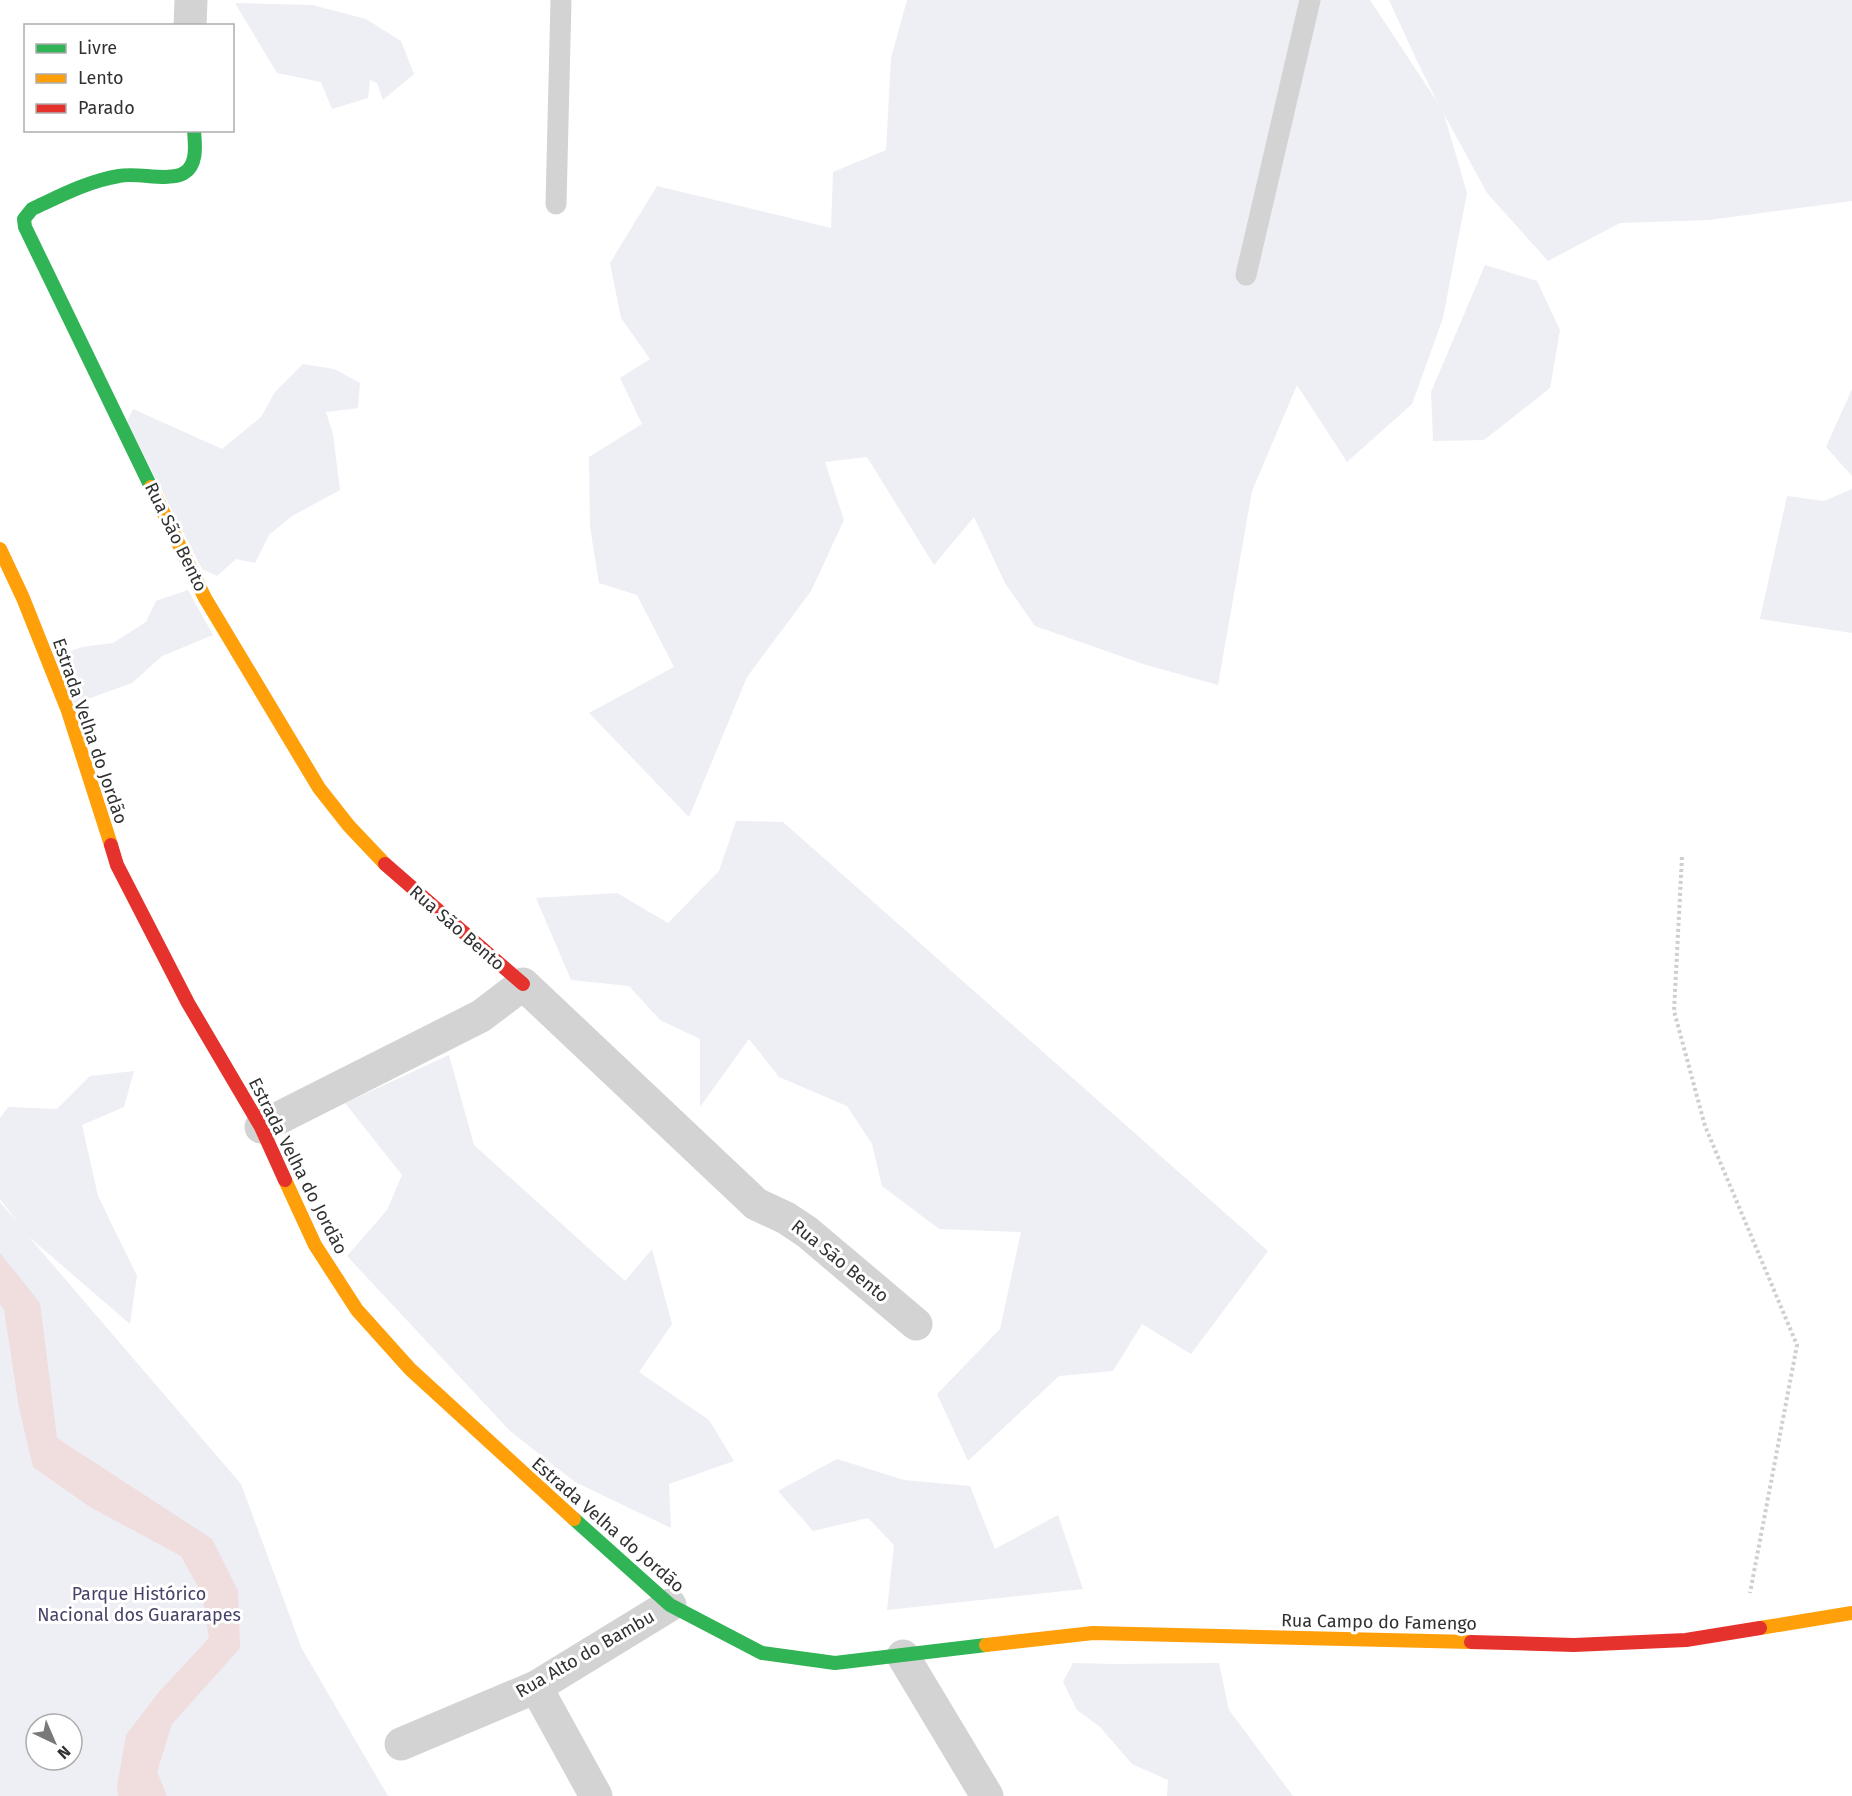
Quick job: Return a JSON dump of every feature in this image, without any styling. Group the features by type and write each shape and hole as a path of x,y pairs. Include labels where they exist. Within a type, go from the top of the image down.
{"street":[{"path":"190,24 191,0"},
{"name":"Rua São Bento","path":"194,132 193,163 183,174 172,177 130,174 106,179 32,208 23,219 205,598 320,788 349,826 382,862 522,984 756,1204 786,1218 807,1232 916,1324"},
{"name":"Estrada Velha do Jordão","path":"0,549 23,598 68,711 117,865 188,1003 261,1127 315,1245 357,1310 419,1377 503,1456 670,1605 762,1653 835,1663 903,1656"},
{"name":"Rua São Bento","path":"261,1127 481,1016 522,984"},
{"name":"Rua Alto do Bambu","path":"401,1744 536,1687 670,1605"},
{"name":"Rua Campo do Famengo","path":"903,1656 1094,1633 1574,1645 1686,1640 1852,1613"},
{"path":"903,1656 987,1796"},
{"path":"536,1687 596,1796"}],"lane":[{"path":"556,204 561,0"},
{"path":"1246,274 1310,0"}],"path":[{"path":"1682,856 1674,1011 1705,1126 1797,1345 1742,1632"}],"green space":[{"path":"907,0 1370,0 1438,103 1389,0 1852,0 1852,201 1709,220 1620,223 1548,261 1487,193 1444,114 1467,193 1443,318 1412,404 1347,462 1297,385 1252,491 1218,685 1143,664 1035,626 1005,583 974,517 934,565 867,457 825,462 844,520 811,591 747,677 689,817 589,713 674,667 637,595 599,583 590,527 589,457 642,424 620,378 650,359 621,318 610,263 657,186 831,228 833,172 886,150 891,58"},
{"path":"235,3 312,5 366,19 401,41 414,74 383,100 377,83 370,80 368,98 332,109 321,82 277,73"},
{"path":"1485,265 1537,281 1560,330 1550,388 1484,440 1433,441 1431,392"},
{"path":"303,364 334,369 360,383 358,408 326,412 333,434 340,490 292,516 269,535 255,563 236,559 217,576 202,569 127,422 133,409 222,449 261,417 275,392"},
{"path":"1852,389 1852,476 1826,447"},
{"path":"1852,489 1852,633 1760,619 1787,496 1824,501"},
{"path":"188,590 213,635 162,656 132,683 74,704 55,657 82,647 113,643 146,622 156,601"},
{"path":"736,821 783,822 1268,1251 1191,1354 1142,1324 1113,1371 1059,1376 968,1461 937,1394 1000,1329 1021,1232 939,1229 882,1186 872,1144 847,1106 779,1077 749,1039 700,1107 700,1039 660,1020 629,986 571,980 536,898 617,893 668,923 719,871"},
{"path":"449,1055 474,1145 625,1281 652,1249 672,1324 639,1372 709,1420 734,1461 669,1484 671,1528 575,1482 510,1431 347,1256 387,1210 402,1175 345,1103"},
{"name":"Parque Histórico Nacional dos Guararapes","path":"134,1071 124,1107 82,1125 98,1196 137,1276 130,1324 29,1237 241,1484 302,1649 388,1796 0,1796 0,1202 19,1224 0,1199 0,1118 8,1107 57,1109 90,1076"},
{"path":"837,1459 904,1480 970,1486 995,1549 1058,1515 1083,1589 887,1610 894,1545 868,1518 813,1531 778,1491"},
{"path":"1073,1663 1219,1663 1229,1710 1293,1796 1167,1796 1168,1780 1132,1764 1100,1727 1077,1710 1063,1682"}],"shaded area":[{"path":"0,1253 40,1303 57,1438 212,1539 238,1591 240,1648 172,1724 157,1772 167,1796 118,1796 117,1787 126,1735 159,1692 209,1638 202,1594 181,1556 90,1507 33,1467 19,1408 4,1309 0,1304"}],"traffic: fast":[{"path":"151,487 25,227 24,219 32,209 96,181 126,175 170,177 184,173 194,160 194,132"},
{"path":"574,1519 670,1605 762,1653 835,1663 986,1645"}],"traffic: slow":[{"path":"151,487 205,598 319,788 349,826 385,864"},
{"path":"0,549 23,598 68,711 111,845"},
{"path":"285,1180 315,1245 357,1310 410,1369 574,1519"},
{"path":"1760,1628 1852,1613"},
{"path":"986,1645 1093,1633 1471,1642"}],"traffic: jam":[{"path":"111,845 117,865 188,1003 261,1127 285,1180"},
{"path":"385,864 523,984"},
{"path":"1471,1642 1574,1645 1686,1640 1760,1628"}]}
